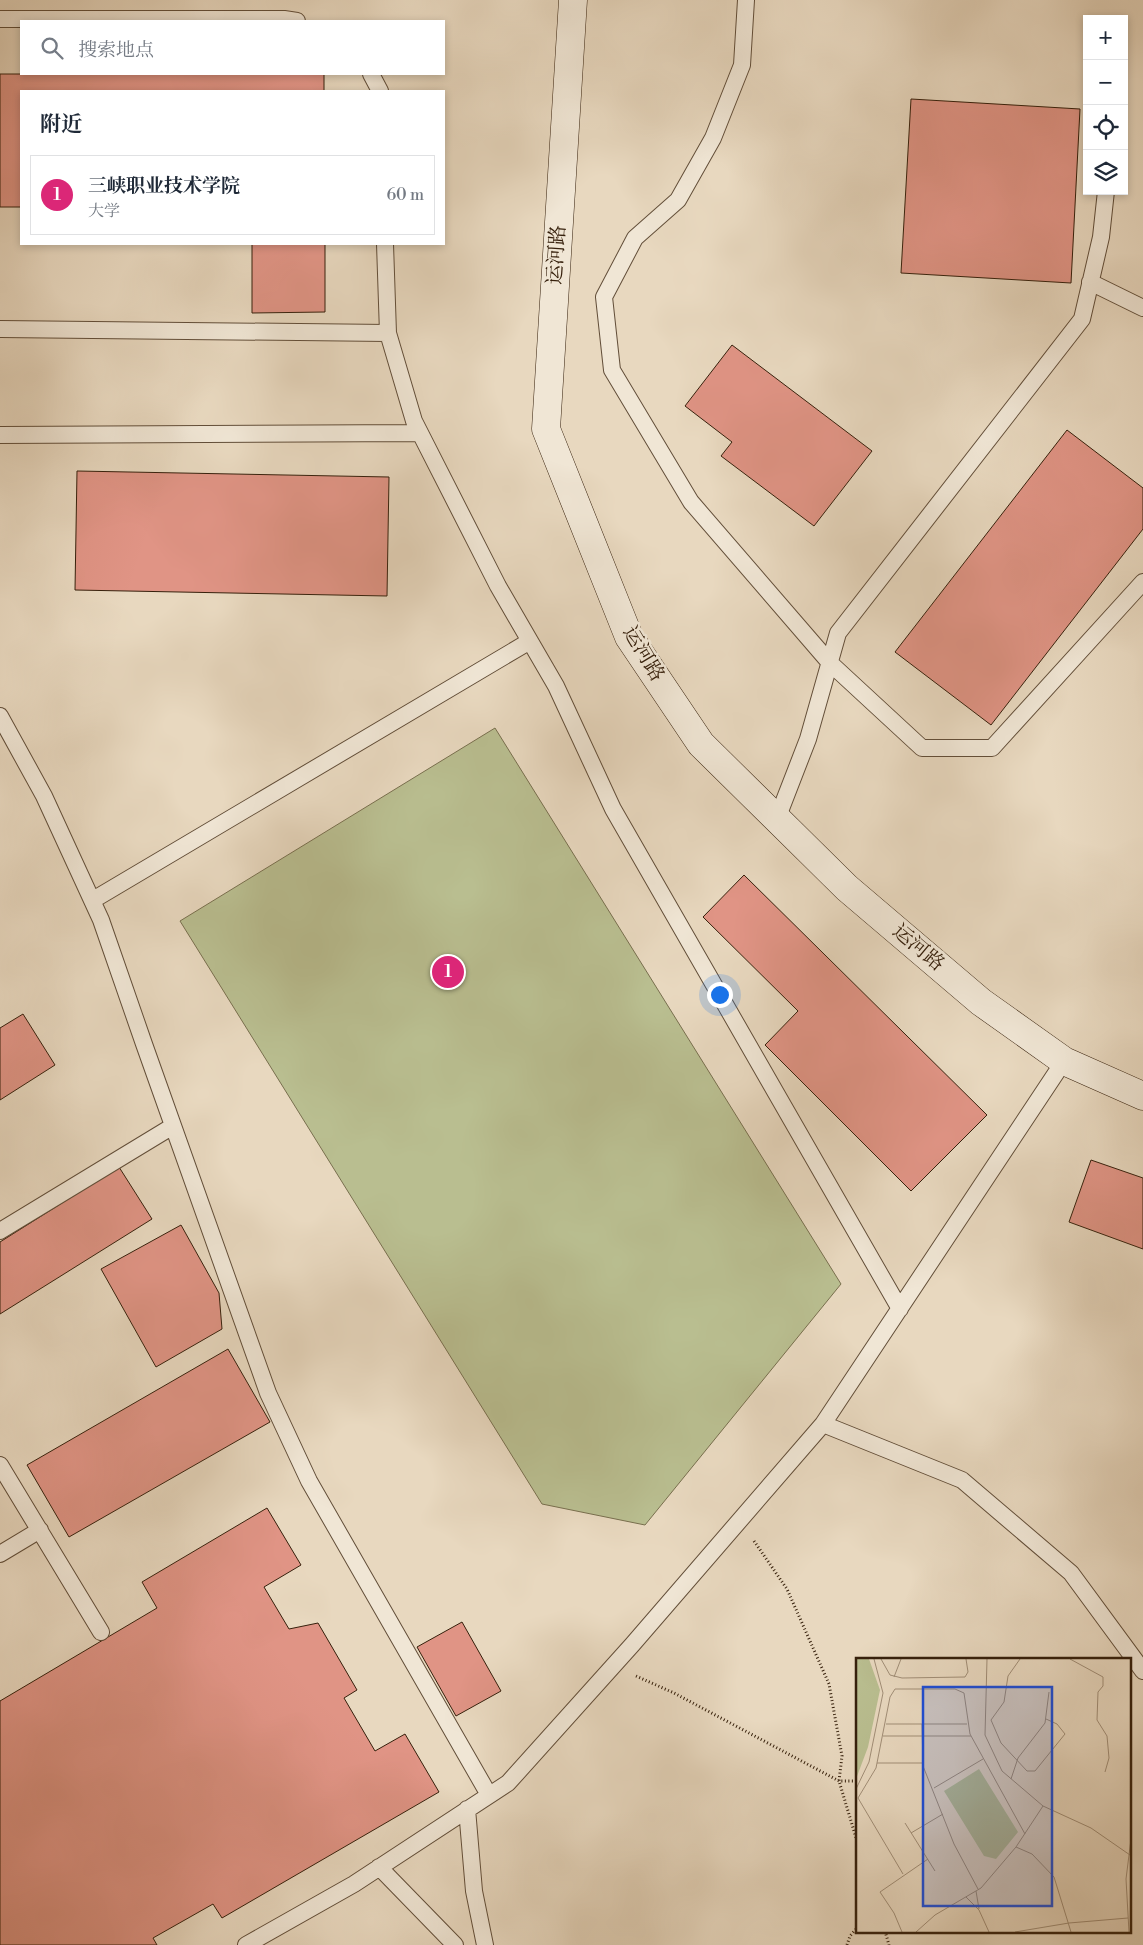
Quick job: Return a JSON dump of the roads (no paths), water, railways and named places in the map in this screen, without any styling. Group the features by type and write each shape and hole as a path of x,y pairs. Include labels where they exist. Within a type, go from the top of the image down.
{"street":[{"name":"运河路","path":"573,0 546,429 629,636 701,744 847,888 973,995 1064,1061 1143,1096"}],"lane":[{"path":"746,0 742,65 713,138 678,200 635,238 604,297 612,370 691,502 830,662 922,748 992,748 1143,582"},
{"path":"0,19 290,20"},
{"path":"372,75 379,90"},
{"path":"777,819 808,739 838,633 1082,319 1100,237 1105,195"},
{"path":"385,245 388,333 414,421 498,586 556,686 613,809 900,1309"},
{"path":"1090,282 1143,308"},
{"path":"0,329 388,333"},
{"path":"0,435 420,433"},
{"path":"93,900 530,641"},
{"path":"0,716 44,796 102,920 264,1384 309,1481 489,1795"},
{"path":"246,1945 354,1884 508,1783 823,1424 1064,1061"},
{"path":"0,1231 173,1126"},
{"path":"823,1424 962,1480 1071,1573 1143,1671"},
{"path":"0,1465 101,1632"},
{"path":"0,1554 40,1530"},
{"path":"467,1810 474,1891 485,1945"},
{"path":"379,1867 454,1945"}],"place":[{"name":"三峡职业技术学院","path":"448,972"}]}
